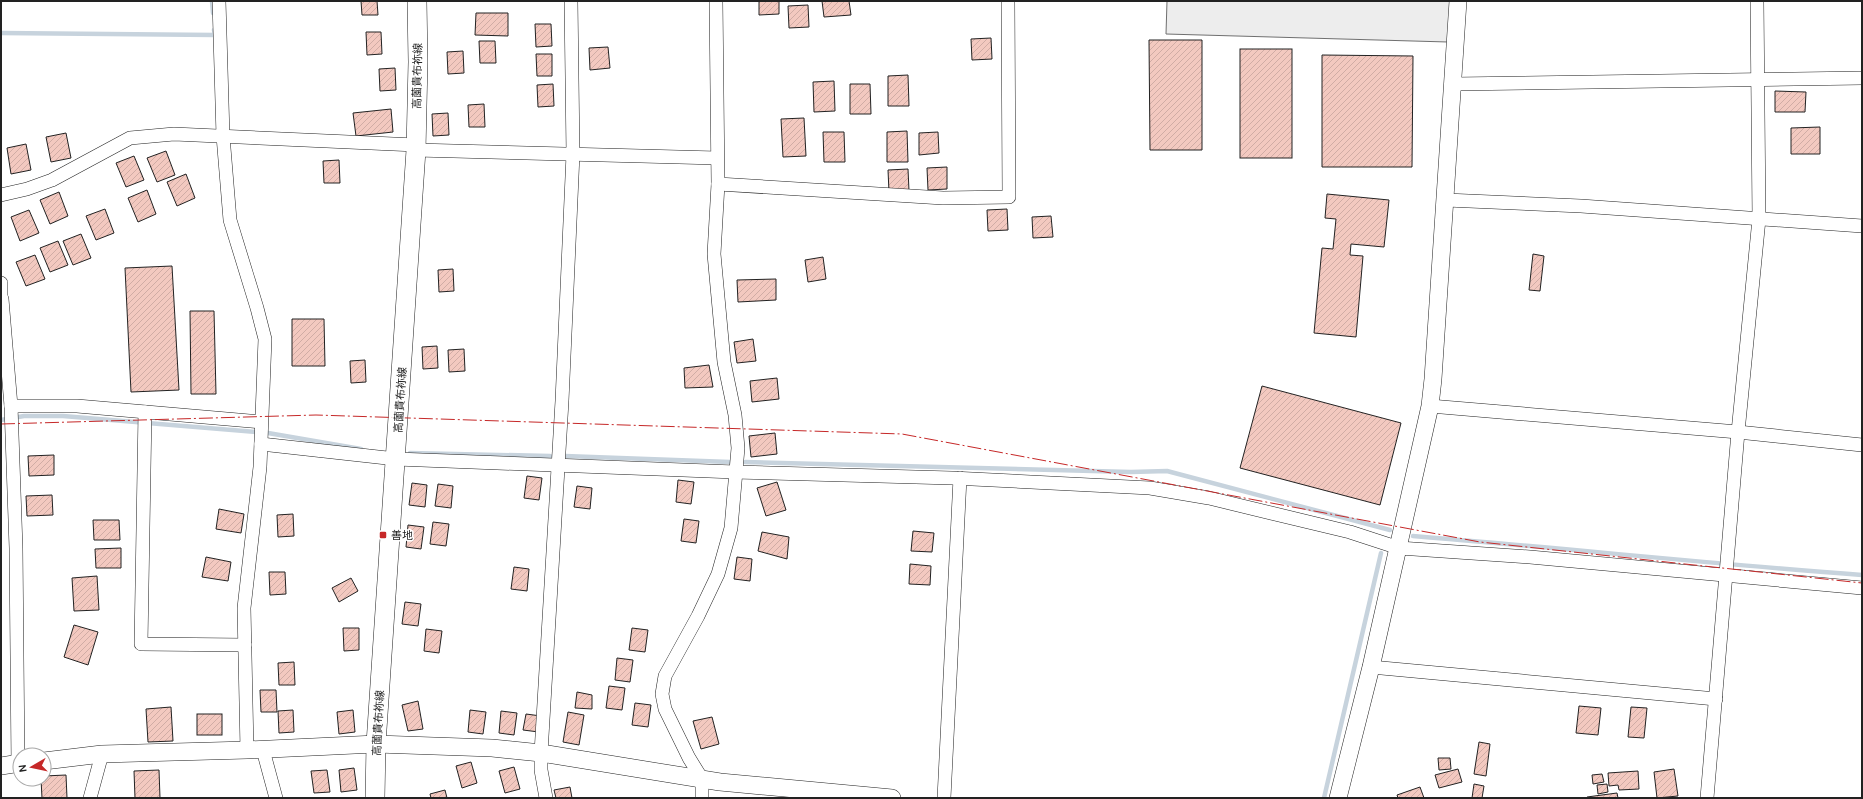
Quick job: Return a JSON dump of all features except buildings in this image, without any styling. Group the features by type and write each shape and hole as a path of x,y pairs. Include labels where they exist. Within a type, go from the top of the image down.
{"main road":[{"name":"高薗貴布祢線","path":"374,798 376,744 416,148 418,62 416,1"}],"street":[{"path":"219,1 224,136 230,220 254,295 265,339 261,444 244,608 245,645 255,750 276,798"},
{"path":"546,798 540,770 562,401 573,154 571,1"},
{"path":"702,798 702,779 671,723 665,709 662,694 665,676 698,616 718,574 731,528 738,448 735,415 724,362 714,254 718,184 716,1"},
{"path":"718,184 943,198 1009,197 1008,1"},
{"path":"1338,798 1399,548 1430,406 1446,200 1458,1"},
{"path":"1707,798 1738,432 1759,219 1757,1"},
{"path":"1454,84 1862,78"},
{"path":"1,195 27,189 52,180 130,138 174,134 416,148 717,158"},
{"path":"1446,200 1582,206 1862,226"},
{"path":"1,283 16,548 19,747"},
{"path":"9,418 77,406 145,419 261,422"},
{"path":"1430,406 1738,432 1862,445"},
{"path":"145,419 141,644 245,645"},
{"path":"261,444 396,459 735,472 960,478 1150,488 1209,498 1350,532 1399,548 1530,557 1862,588"},
{"path":"944,798 960,478"},
{"path":"1371,667 1716,699"},
{"path":"52,760 102,754 255,750 376,744 492,748 541,753 702,779 892,798"},
{"path":"90,798 102,754"},
{"path":"1,766 12,765"}],"shaded area":[{"path":"1167,1 1451,1 1448,42 1166,34"}],"waterway":[{"path":"212,1 213,13"},
{"path":"1,33 215,35 214,30"},
{"path":"1,420 24,416 63,416 257,432"},
{"path":"268,433 361,449"},
{"path":"410,453 550,456"},
{"path":"565,456 730,462"},
{"path":"745,462 1131,472 1167,471 1390,530"},
{"path":"1413,536 1862,575"},
{"path":"1324,798 1381,553"}],"power":[{"path":"1,424 316,415 902,434 1480,542 1862,583"}],"place":[{"name":"善地","path":"383,535"}]}
